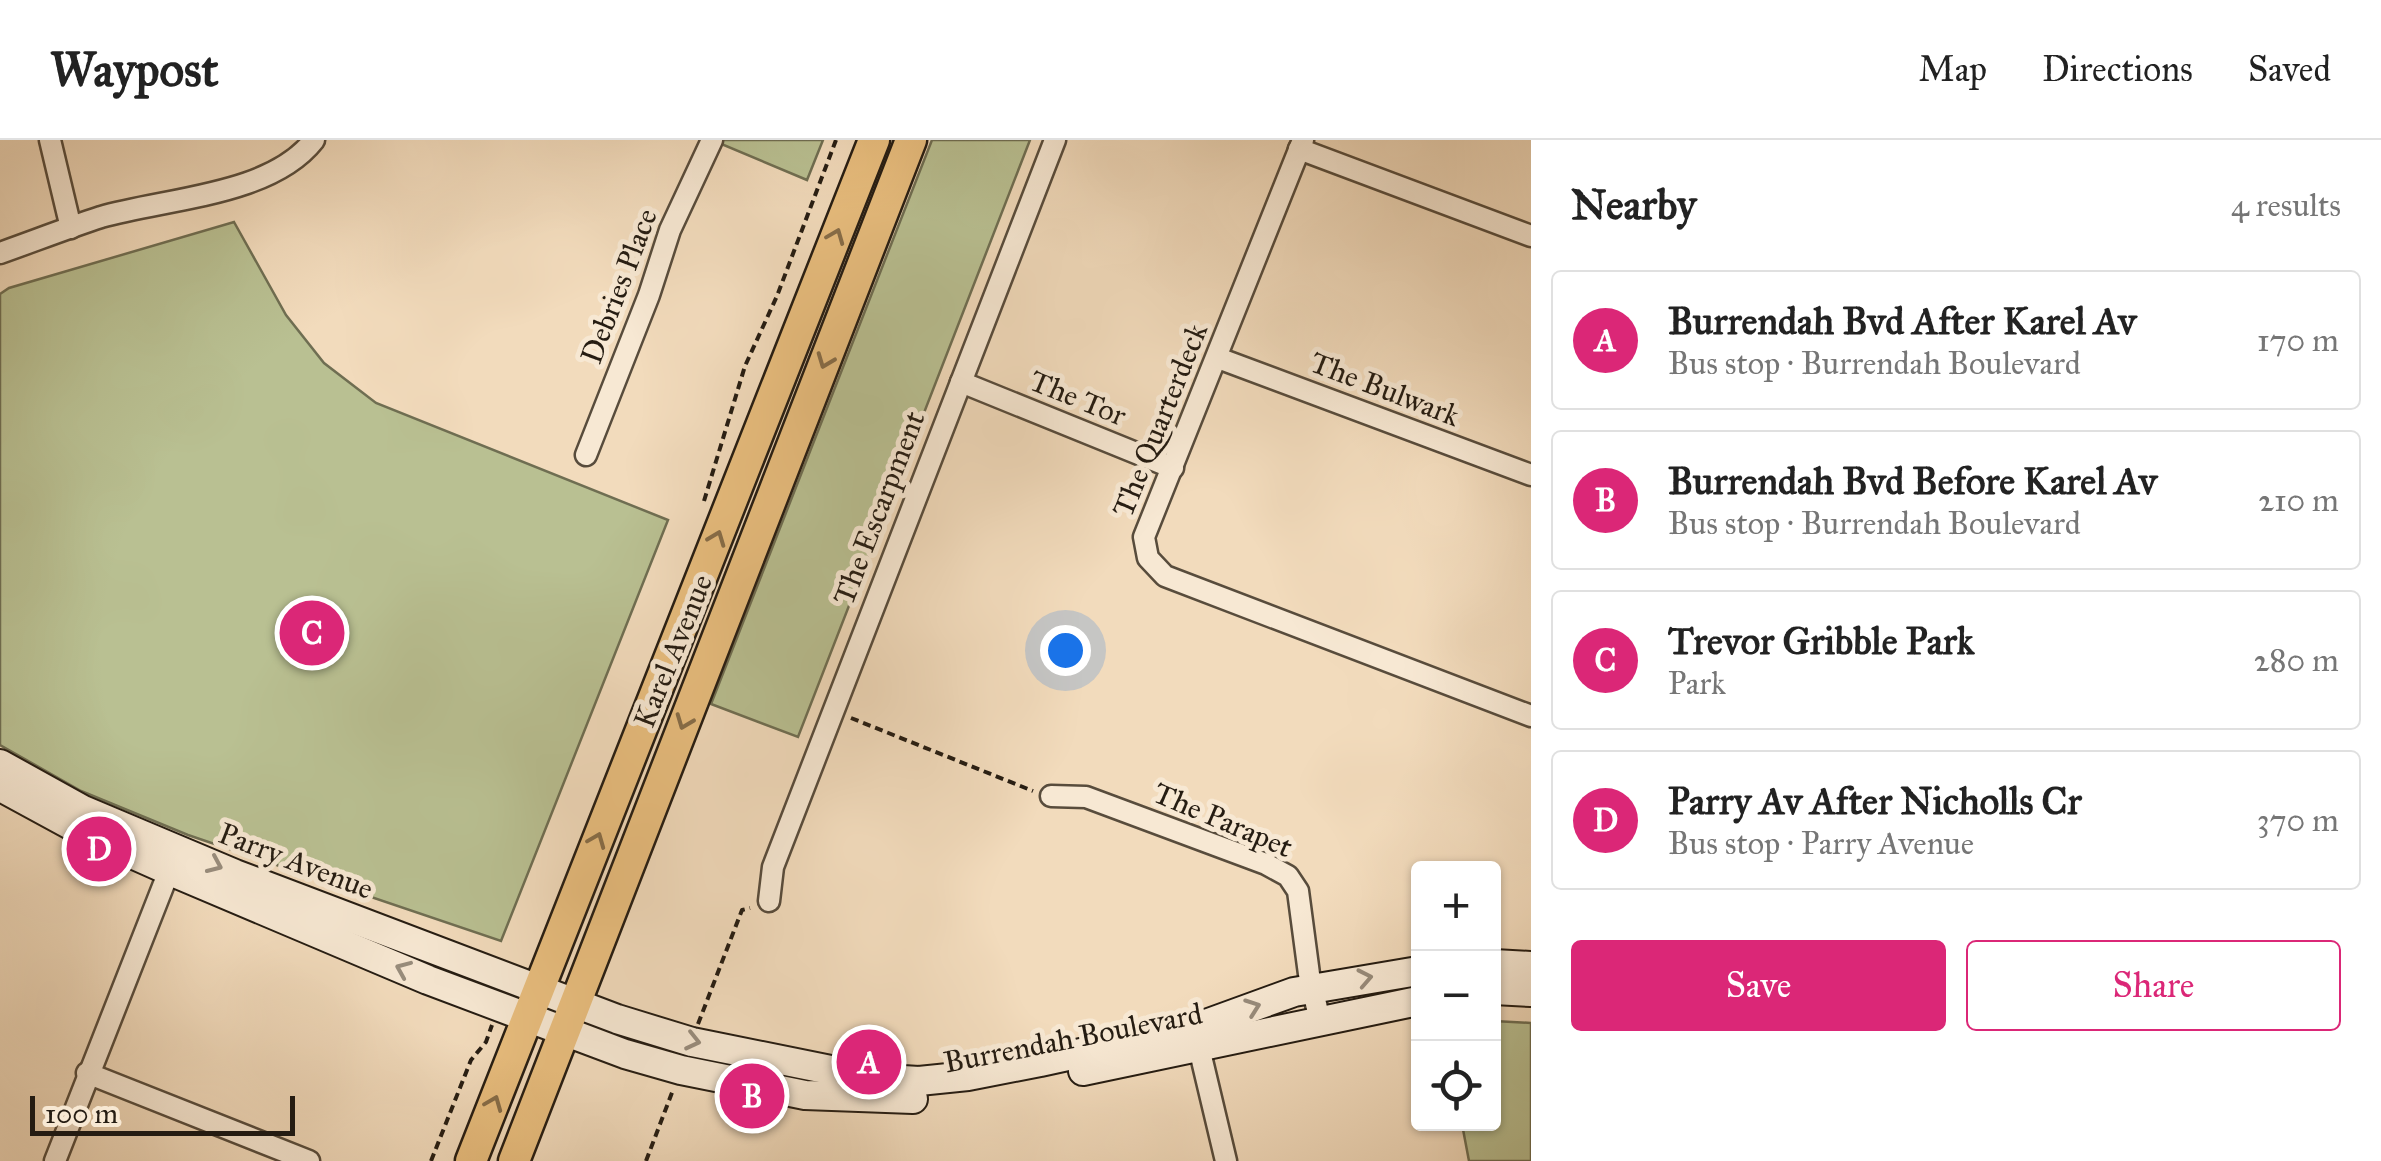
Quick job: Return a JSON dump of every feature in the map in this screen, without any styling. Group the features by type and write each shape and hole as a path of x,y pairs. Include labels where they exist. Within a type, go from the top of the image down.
{"main road":[{"name":"Karel Avenue","path":"471,1161 874,140"},
{"name":"Karel Avenue","path":"514,1161 911,140"},
{"name":"Parry Avenue","path":"0,764 174,860 413,973 533,1003 570,1017"},
{"name":"Parry Avenue","path":"0,786 89,835 174,860"},
{"path":"1501,964 1531,966"},
{"name":"Burrendah Boulevard","path":"1197,1038 1312,988 1411,972"},
{"path":"1501,990 1531,992"},
{"name":"Burrendah Boulevard","path":"570,1017 654,1064 805,1095 887,1099 1000,1088 1197,1038 1320,1021 1411,1002"}],"street":[{"path":"50,140 72,228"},
{"path":"0,253 102,217 251,182 304,153 314,140"},
{"name":"Debries Place","path":"586,454 650,296 670,230 712,140"},
{"name":"The Escarpment","path":"769,901 773,867 1055,140"},
{"path":"1301,145 1531,236"},
{"name":"The Quarterdeck","path":"1301,145 1144,537 1148,558 1165,576 1531,716"},
{"name":"The Bulwark","path":"1218,358 1531,476"},
{"name":"The Tor","path":"961,382 1173,468"},
{"name":"The Parapet","path":"1050,796 1086,796 1266,864 1288,876 1298,891 1320,1021"},
{"path":"55,1161 174,860"},
{"path":"1197,1038 1226,1161"},
{"path":"88,1073 309,1161"}],"path":[{"path":"833,711 1050,796"},
{"path":"698,1026 742,910 769,901"},
{"path":"432,1161 471,1060 486,1042 496,1019"},
{"path":"646,1161 676,1081"}],"green space":[{"path":"712,140 823,140 807,180"},
{"path":"932,140 1030,140 798,737 711,704"},
{"path":"234,222 286,315 324,363 376,403 668,520 501,941 188,835 81,791 0,745 0,294 9,288"},
{"path":"1501,1021 1531,1023 1531,1161 1469,1161 1463,1131 1501,1131"}],"place":[{"name":"Trevor Gribble Park","path":"312,633"},
{"name":"Parry Av After Nicholls Cr","path":"99,849"},
{"name":"Burrendah Bvd After Karel Av","path":"869,1062"},
{"name":"Burrendah Bvd Before Karel Av","path":"752,1096"}]}
